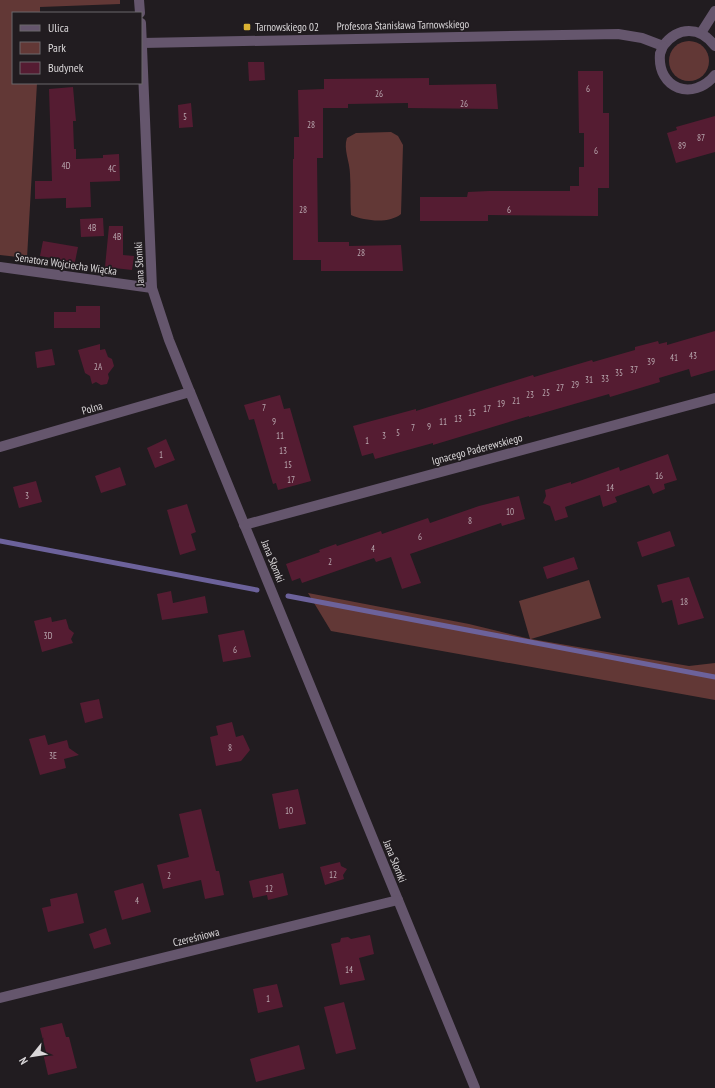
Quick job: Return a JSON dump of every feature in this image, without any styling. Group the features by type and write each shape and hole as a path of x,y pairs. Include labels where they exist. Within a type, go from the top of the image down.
{"street":[{"path":"140,0 140,12"},
{"path":"701,33 715,11"},
{"path":"715,46 709,38 701,33 684,31 672,36 662,50 659,62 666,78 681,89 691,90 700,88 709,82 715,75"},
{"name":"Profesora Stanisława Tarnowskiego","path":"142,43 612,34 642,38 662,50"},
{"name":"Jana Słomki","path":"142,43 152,288 169,340 475,1088"},
{"name":"Senatora Wojciecha Wiącka","path":"0,267 152,288"},
{"name":"Polna","path":"0,447 190,392"},
{"name":"Ignacego Paderewskiego","path":"244,525 715,398"},
{"name":"Czereśniowa","path":"0,998 398,900"}],"green space":[{"path":"0,0 120,0 120,4 40,7 40,12 12,12 12,84 37,84 27,258 0,255"},
{"path":"689,41 697,43 703,47 707,53 709,61 707,69 703,75 697,79 689,81 681,79 675,75 671,69 669,61 671,53 675,47 681,43"},
{"path":"391,132 398,136 403,145 401,214 384,220 363,219 351,215 350,169 346,151 347,138 356,133"},
{"path":"589,580 601,618 531,639 689,666 715,663 715,700 331,631 308,593 469,624 530,639 519,601"}],"building":[{"path":"248,62 264,62 265,80 249,81"},
{"path":"578,71 603,71 603,113 609,113 609,188 598,188 598,216 488,215 488,221 420,221 420,197 467,197 468,192 489,191 570,191 570,186 579,186 579,167 584,167 584,133 579,133"},
{"path":"429,78 429,85 496,84 498,109 408,108 408,103 348,104 348,108 323,108 323,158 317,158 318,242 349,242 349,246 401,245 403,271 321,271 321,260 293,260 293,159 294,137 299,137 298,90 324,89 324,79"},
{"path":"73,87 76,121 73,121 74,149 76,149 76,159 103,158 103,155 119,154 120,181 90,182 91,207 66,208 66,198 35,199 35,181 52,181 49,89"},
{"path":"191,103 193,127 179,128 178,105"},
{"path":"715,116 715,152 676,163 667,133 677,130 676,127"},
{"path":"103,218 104,236 81,237 80,219"},
{"path":"109,226 123,226 123,255 134,256 132,270 105,267"},
{"path":"43,241 78,247 75,262 40,256"},
{"path":"76,306 100,306 100,328 54,328 54,312 76,312"},
{"path":"715,331 715,370 691,377 689,369 659,378 660,382 610,397 609,394 433,445 433,443 375,459 373,453 362,456 353,426 416,409 416,411 533,375 534,377 592,360 593,362 635,350 635,347 658,341 659,344 667,342 667,345"},
{"path":"100,344 100,350 105,349 108,357 112,359 114,366 108,374 109,378 107,384 101,385 96,382 92,384 90,376 85,373 78,350"},
{"path":"52,349 55,365 37,368 35,352"},
{"path":"280,395 284,409 290,408 311,481 278,490 276,483 273,484 254,419 249,420 244,405"},
{"path":"166,439 175,460 155,468 147,448"},
{"path":"668,454 677,480 664,484 665,489 653,494 649,485 615,497 617,502 603,507 600,495 565,507 568,517 555,521 550,506 543,503 546,496 545,490 571,482 571,484 619,467 620,471"},
{"path":"120,467 126,485 101,493 95,476"},
{"path":"36,481 42,502 19,508 13,487"},
{"path":"519,496 525,519 502,526 501,523 410,554 421,583 402,589 391,557 376,562 374,558 302,583 300,578 292,581 286,564 320,552 319,550 336,544 337,546 381,531 382,534 428,518 430,523 479,506"},
{"path":"187,504 196,532 191,534 196,550 180,555 167,510"},
{"path":"670,531 675,546 642,557 637,542"},
{"path":"574,557 578,569 547,579 543,567"},
{"path":"689,577 704,618 678,625 672,600 662,603 657,585"},
{"path":"171,591 173,603 205,596 208,613 162,620 157,594"},
{"path":"51,617 52,622 66,619 69,629 74,633 71,639 73,643 42,652 34,621"},
{"path":"244,630 251,657 223,662 218,635"},
{"path":"99,699 103,718 85,723 80,703"},
{"path":"232,722 236,737 243,735 250,750 241,761 216,766 210,737 218,735 216,726"},
{"path":"45,735 48,745 67,740 69,748 79,755 64,759 66,768 40,775 29,739"},
{"path":"298,789 306,824 279,829 272,794"},
{"path":"201,809 216,871 219,871 224,895 205,899 201,880 163,889 157,865 189,857 179,814"},
{"path":"340,862 341,866 347,869 343,875 344,879 325,885 320,867"},
{"path":"283,873 288,895 268,900 267,895 253,898 249,881"},
{"path":"143,883 151,912 122,920 114,891"},
{"path":"77,893 84,923 48,932 42,908 51,906 50,899"},
{"path":"106,928 111,944 94,949 89,934"},
{"path":"370,935 374,954 359,958 365,980 340,985 331,944 340,942 341,938 348,937 351,939"},
{"path":"277,984 283,1007 258,1013 253,989"},
{"path":"344,1002 356,1049 336,1054 324,1007"},
{"path":"62,1023 66,1037 69,1037 77,1068 48,1075 43,1053 46,1052 40,1028"},
{"path":"299,1045 305,1069 256,1082 250,1059"}],"waterway":[{"path":"0,541 257,590"},
{"path":"288,596 715,677"}],"place":[{"name":"Tarnowskiego 02","path":"247,27"}]}
